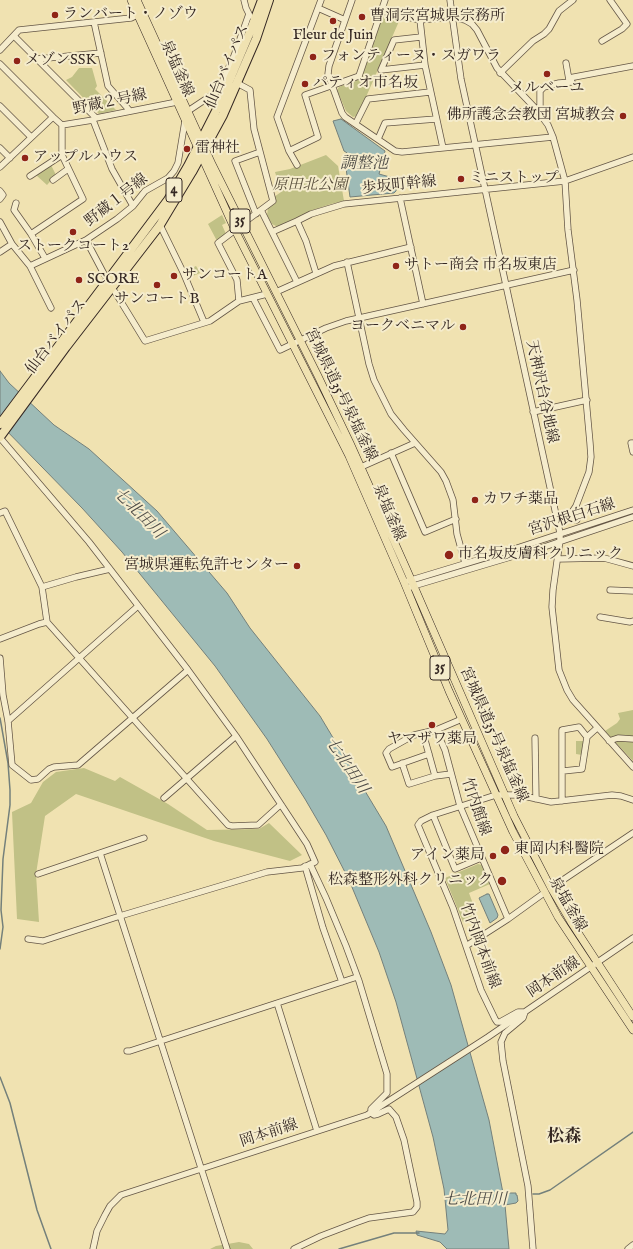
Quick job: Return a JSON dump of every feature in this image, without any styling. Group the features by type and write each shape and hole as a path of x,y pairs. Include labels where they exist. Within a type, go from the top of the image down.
{"highway":[{"name":"仙台バイパス","path":"0,424 160,225 201,148 252,16 262,0"},
{"name":"仙台バイパス","path":"1,439 63,344 168,200 201,148 216,130 256,39 269,0"}],"main road":[{"name":"泉塩釜線","path":"131,0 140,14 185,121 201,148 235,230 267,294 296,342 409,584 462,719 513,832 544,893 567,931 594,965 633,1030"},
{"name":"35","path":"137,0 140,14 188,111 201,148"},
{"name":"宮城県道35号泉塩釜線","path":"201,148 242,224 276,292 296,342 325,390 361,466 409,584 521,830 594,965 633,1017"}],"street":[{"path":"188,111 218,91 252,16 244,0"},
{"path":"297,165 289,152 277,117 320,0"},
{"path":"352,0 329,66 328,74 342,113 345,117 356,123 395,151 402,152 553,137"},
{"path":"289,152 318,137 305,95 359,76 385,0"},
{"name":"天神沢台谷地線","path":"450,0 461,79 560,533 552,607 560,670 567,690 573,700 633,767"},
{"path":"500,73 533,41 544,34 549,29 559,11 573,0"},
{"path":"602,41 628,24 610,0"},
{"path":"318,8 345,20"},
{"path":"382,11 420,20 452,17 465,20 475,26 491,60 500,73 537,110 548,125 553,137 565,181 568,230 574,270 591,457 589,472 576,506"},
{"path":"0,50 19,30 131,18 140,14"},
{"path":"420,20 425,65 443,148"},
{"path":"94,22 108,86 130,111"},
{"path":"14,36 95,119 112,169 133,206"},
{"path":"421,37 394,40 381,70 425,65"},
{"path":"37,59 101,53"},
{"path":"566,63 570,81"},
{"path":"0,64 53,117"},
{"path":"537,110 540,106 540,90 545,86 633,66"},
{"path":"237,83 250,90 254,129 273,201 242,224"},
{"path":"356,123 368,99 430,92"},
{"name":"野蔵２号線","path":"0,167 53,117 62,125 177,102"},
{"path":"0,106 31,137"},
{"path":"470,118 537,110"},
{"path":"378,139 385,123 436,119"},
{"name":"野蔵１号線","path":"30,266 86,240 133,206 146,191 168,178 178,163 185,121"},
{"path":"31,234 83,199 62,154 62,125"},
{"path":"0,148 10,158"},
{"path":"256,214 235,161 260,152"},
{"path":"30,176 62,154"},
{"name":"歩坂町幹線","path":"272,232 325,209 344,204 565,181 633,157"},
{"path":"53,180 68,169"},
{"path":"0,191 4,195 0,199"},
{"path":"400,198 423,304"},
{"path":"16,203 14,210 31,234 45,258"},
{"path":"261,210 297,282"},
{"path":"297,221 306,241 316,273"},
{"path":"0,222 12,244 30,266 51,308"},
{"path":"160,225 183,272 204,322"},
{"path":"235,230 218,243 237,280 239,301"},
{"path":"86,240 104,274"},
{"path":"0,252 12,244"},
{"path":"276,292 316,273 347,262 411,247"},
{"path":"347,262 369,364 374,380 391,414 414,443 441,472 446,481 453,500 457,534 465,563"},
{"path":"253,298 280,350 336,324 574,270"},
{"path":"115,292 144,341 210,321 239,301 267,294"},
{"path":"533,412 587,400"},
{"path":"1,439 66,514 188,670 236,736 307,844 315,862 302,868 267,872 120,916 43,941 28,939"},
{"path":"361,466 414,443"},
{"path":"633,443 631,443 633,452"},
{"path":"391,453 425,532 456,519"},
{"name":"宮沢根白石線","path":"409,584 465,563 523,546 633,510"},
{"path":"0,513 4,511 42,587 47,622 80,657 133,719 228,825 258,825 279,806 282,806"},
{"path":"409,584 544,547 560,540 633,517"},
{"path":"558,559 604,558 633,566"},
{"path":"42,587 110,569"},
{"path":"610,590 633,591"},
{"path":"8,721 138,606"},
{"path":"600,616 630,622 633,621"},
{"path":"0,639 47,622"},
{"path":"0,658 12,765 31,780 38,779 49,769 54,767 78,765 188,670"},
{"path":"429,754 392,767 386,753 389,749 414,735 436,730 462,719"},
{"path":"562,801 562,730 578,726 587,737"},
{"path":"562,771 582,769 587,737 597,728"},
{"name":"竹内館線","path":"436,730 445,750 460,806 508,919"},
{"path":"423,733 435,776"},
{"path":"164,798 236,736"},
{"path":"535,738 536,800"},
{"path":"609,741 618,738 633,739"},
{"path":"402,764 409,784 435,776 451,774"},
{"name":"竹内岡本前線","path":"525,1012 518,1012 500,1022 495,1020 481,990 453,908 418,825 421,821 433,815 496,796 519,795 536,800 551,802 612,796 621,796 633,800"},
{"path":"433,815 455,869 481,858"},
{"path":"551,888 633,833"},
{"path":"38,874 144,838"},
{"path":"100,853 228,1249"},
{"path":"294,1249 321,1236 369,1218 413,1212 416,1210 417,1202 404,1140 396,1117 389,1109 378,1114 369,1114 371,1109 387,1093 387,1074 357,977 326,898 308,865"},
{"path":"308,865 323,928 342,982"},
{"path":"466,946 508,919 544,893"},
{"name":"岡本前線","path":"93,1249 97,1231 105,1215 110,1206 121,1195 369,1114 488,1037 633,938"},
{"path":"127,1051 357,977"},
{"path":"277,1003 318,1131"},
{"path":"525,1012 523,1018 505,1034 501,1042 503,1061 528,1186 533,1249"},
{"path":"628,1249 633,1245"}],"green space":[{"path":"386,15 400,19 366,97 356,116 353,117 346,111 337,90 339,87 362,76 383,16"},
{"path":"79,68 92,68 97,86 95,89 116,110 99,114 66,80 72,77"},
{"name":"原田北公園","path":"326,155 338,166 344,201 310,211 278,227 272,224 267,215 268,208 274,197 281,192 275,172 290,169"},
{"path":"51,165 56,175 47,185 36,175"},
{"path":"222,215 226,223 222,225 226,234 217,241 208,224"},
{"path":"196,266 200,273 188,278 186,271"},
{"path":"633,710 633,761 605,731 617,723 620,719 618,713"},
{"path":"576,741 584,741 582,755 576,754"},
{"path":"84,768 115,781 120,777 168,804 207,830 259,829 269,823 302,855 290,861 214,841 76,794 45,816 36,874 39,922 17,919 12,812 31,803 43,782 56,772"},
{"path":"478,864 482,865 490,884 469,893 476,912 471,918 463,922 445,878"},
{"path":"239,1242 249,1244 253,1249 210,1249 216,1246"}],"water":[{"name":"調整池","path":"341,119 385,151 379,174 397,179 396,191 394,193 350,197 345,161 349,154 344,151 333,121"},
{"name":"七北田川","path":"0,371 9,383 54,425 89,449 157,511 227,593 250,628 320,716 386,826 431,932 451,985 489,1120 503,1193 516,1193 517,1195 518,1201 516,1203 505,1205 509,1249 447,1249 440,1242 417,1235 416,1231 445,1234 448,1230 444,1189 433,1137 396,1002 379,952 349,880 326,835 305,799 267,739 215,666 122,552 82,508 0,424"},
{"path":"489,894 498,915 497,918 490,923 479,898"}],"waterway":[{"path":"0,718 8,763 10,790 10,805 3,859 1,910 3,927 0,949"},
{"path":"0,1077 10,1103 37,1210 51,1249"},
{"path":"533,1194 539,1194 550,1190 633,1132"},
{"path":"339,1249 394,1233 419,1233"}],"place":[{"name":"ランバート・ノゾウ","path":"55,15"},
{"name":"曹洞宗宮城県宗務所","path":"362,17"},
{"name":"Fleur de Juin","path":"333,21"},
{"name":"フォンティーヌ・スガワラ","path":"313,57"},
{"name":"メゾンSSK","path":"17,61"},
{"name":"メルベーユ","path":"547,74"},
{"name":"パティオ市名坂","path":"305,84"},
{"name":"佛所護念会教団 宮城教会","path":"623,116"},
{"name":"雷神社","path":"187,149"},
{"name":"アップルハウス","path":"25,158"},
{"name":"ミニストップ","path":"461,179"},
{"name":"ストークコート2","path":"73,232"},
{"name":"サトー商会 市名坂東店","path":"396,266"},
{"name":"サンコートA","path":"174,276"},
{"name":"SCORE","path":"79,280"},
{"name":"サンコートB","path":"157,285"},
{"name":"ヨークベニマル","path":"463,327"},
{"name":"カワチ薬品","path":"475,500"},
{"name":"市名坂皮膚科クリニック","path":"449,555"},
{"name":"宮城県運転免許センター","path":"297,566"},
{"name":"ヤマザワ薬局","path":"432,725"},
{"name":"東岡内科醫院","path":"505,850"},
{"name":"アイン薬局","path":"493,856"},
{"name":"松森整形外科クリニック","path":"502,881"}],"district":[{"name":"松森","path":"564,1138"}]}
